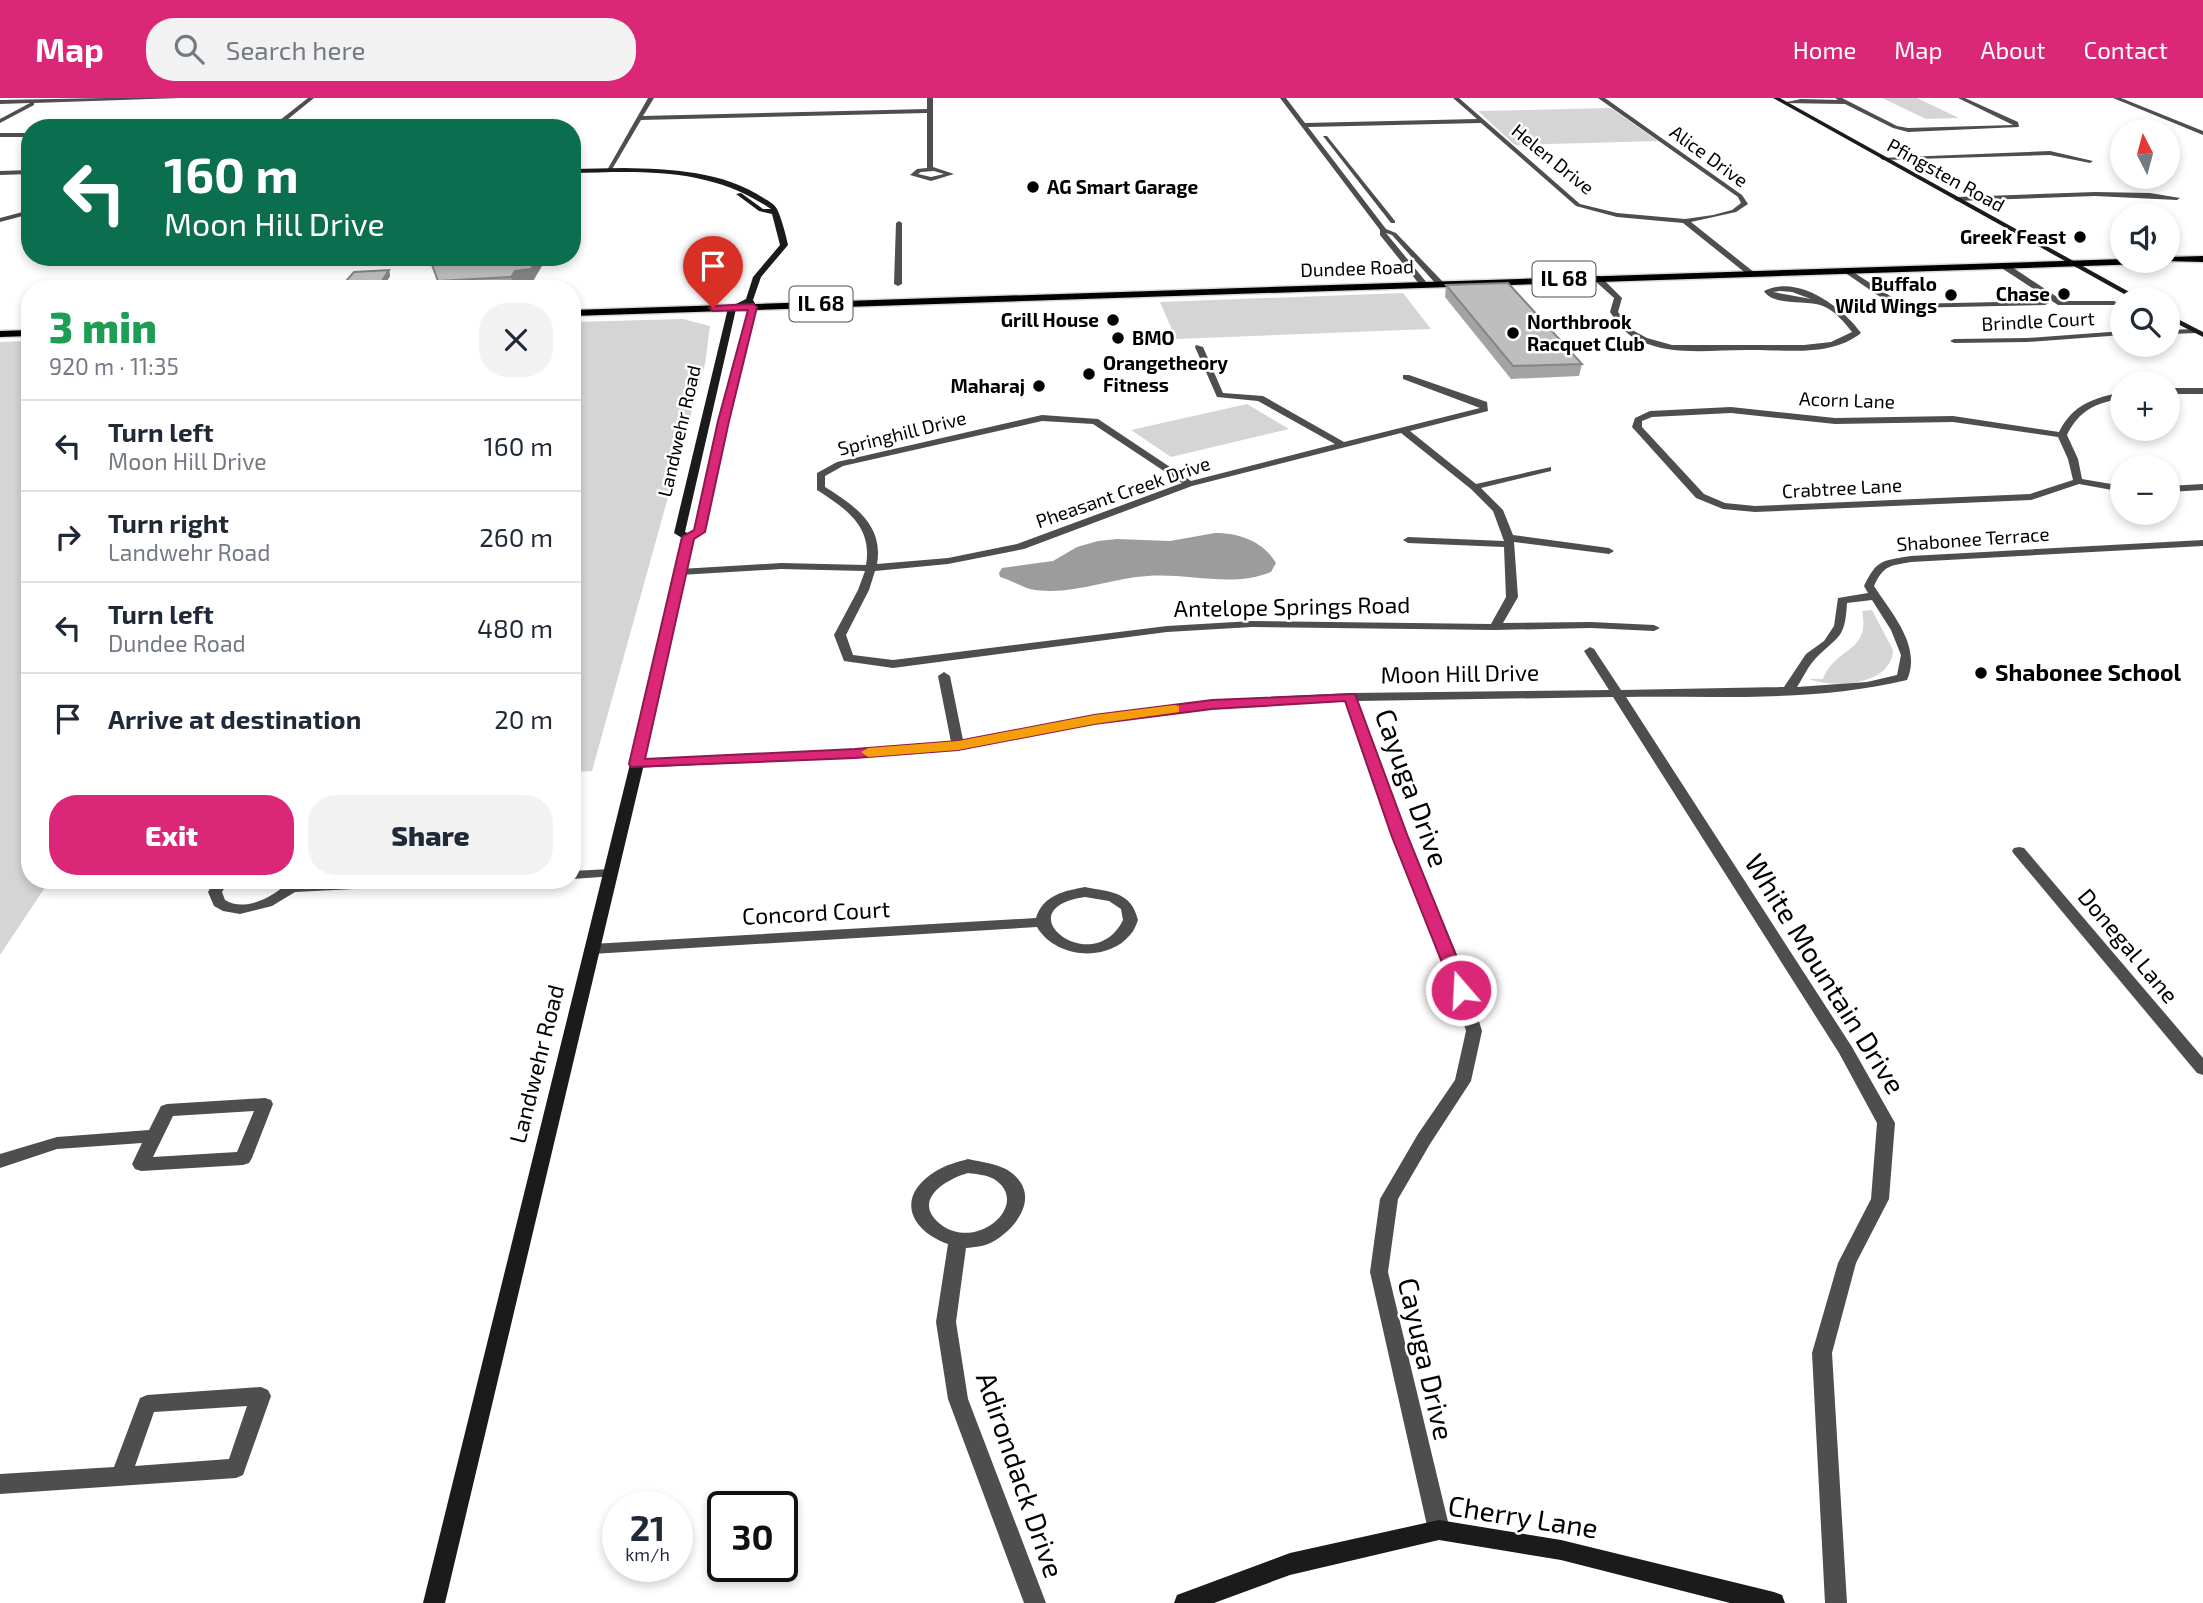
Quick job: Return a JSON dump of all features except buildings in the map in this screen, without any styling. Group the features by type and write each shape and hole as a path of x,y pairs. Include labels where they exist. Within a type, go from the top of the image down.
{"main road":[{"name":"Pfingsten Road","path":"1776,98 2116,287"},
{"path":"581,172 670,174 725,182 762,198 774,208 774,214 761,210 735,193 688,180 643,175 581,173"},
{"name":"Landwehr Road","path":"732,307 679,533 688,537 699,532 757,277 784,245 783,231 774,214"},
{"path":"2180,260 2203,259"},
{"name":"Dundee Road","path":"581,313 732,307 751,303 2110,262"},
{"path":"2180,323 2199,333"},
{"path":"0,334 21,333"},
{"name":"Landwehr Road","path":"434,1603 637,764 688,537"},
{"name":"Cherry Lane","path":"1185,1603 1290,1564 1439,1530 1561,1550 1774,1603"}],"street":[{"path":"0,102 177,98"},
{"path":"284,119 311,98"},
{"path":"608,171 651,98"},
{"path":"930,98 930,169"},
{"path":"1283,98 1355,196 1384,230 1394,234 1439,282"},
{"name":"Helen Drive","path":"1456,98 1578,205 1617,215 1685,221"},
{"name":"Alice Drive","path":"1601,98 1741,196 1745,204 1734,211 1714,217 1685,221"},
{"path":"1838,98 1895,127 1908,130 2016,127 2016,123 1961,98"},
{"path":"2116,98 2203,133"},
{"path":"0,121 39,100"},
{"path":"1785,103 1845,102"},
{"path":"639,118 931,111"},
{"path":"1308,116 1393,222"},
{"path":"1304,125 1482,121"},
{"path":"0,135 21,135"},
{"path":"1883,158 2050,153 2090,161"},
{"path":"1956,156 1977,164"},
{"path":"930,169 944,170 951,174 937,179 913,175 919,170 930,169"},
{"path":"0,173 21,172"},
{"path":"1957,199 2060,196 2096,192 2177,198"},
{"path":"1355,196 1371,196"},
{"path":"0,220 21,214"},
{"path":"1685,221 1751,273"},
{"path":"898,284 900,223"},
{"path":"1384,230 1382,234 1423,283"},
{"path":"2003,265 2061,303 2110,303"},
{"path":"1847,270 1895,303 1907,306 2045,303"},
{"path":"1597,278 1618,298 1614,312 1629,332 1648,341 1706,351 1820,346 1847,341 1857,333 1851,324 1822,303 1794,290 1777,288 1768,291 1771,296 1787,300 1822,303"},
{"path":"2180,332 2199,333"},
{"name":"Brindle Court","path":"1954,341 2036,340 2110,334"},
{"path":"1199,346 1220,395 1260,398 1345,446"},
{"name":"Pheasant Creek Drive","path":"680,572 781,566 872,568 948,561 1020,547 1189,484 1485,409 1484,404 1406,377"},
{"path":"2180,391 2203,391"},
{"path":"2110,398 2080,408 2069,418 2062,435 2078,481 2110,488"},
{"name":"Acorn Lane","path":"1637,427 1638,420 1650,414 1731,410 1835,421 1953,419 2062,435"},
{"name":"Springhill Drive","path":"848,658 840,635 872,568 874,541 857,513 820,488 820,475 840,464 1042,418 1069,418 1095,421 1189,484"},
{"name":"Crabtree Lane","path":"1637,427 1700,496 1723,506 1755,509 2031,497 2078,481"},
{"path":"1404,431 1474,487 1498,510 1508,541 1512,597 1495,627"},
{"path":"1474,487 1548,469"},
{"path":"2180,488 2203,487"},
{"path":"1408,540 1508,541 1609,551"},
{"name":"Shabonee Terrace","path":"1874,596 1870,586 1877,569 1888,563 1911,559 2203,543"},
{"path":"1788,691 1810,657 1828,643 1840,626 1842,600 1874,596"},
{"name":"Moon Hill Drive","path":"637,764 855,754 958,745 1094,719 1199,706 1350,696 1788,691 1867,686 1903,677 1907,655 1897,630 1874,596"},
{"name":"Antelope Springs Road","path":"848,658 893,664 1167,629 1252,624 1495,627 1591,625 1654,628"},
{"name":"White Mountain Drive","path":"1590,651 1846,1051 1886,1123 1880,1199 1847,1263 1822,1353 1836,1603"},
{"path":"944,676 958,745"},
{"name":"Cayuga Drive","path":"1350,696 1400,837 1455,969 1474,1031 1463,1081 1424,1139 1389,1199 1379,1272 1439,1530"},
{"name":"Donegal Lane","path":"2019,851 2203,1069"},
{"path":"581,874 610,873"},
{"path":"217,889 216,899 221,905 231,908 258,907 284,896 291,889"},
{"path":"1085,892 1099,893 1122,902 1132,919 1130,928 1122,937 1111,943 1089,948 1067,945 1055,939 1046,931 1043,922 1044,913 1059,898 1085,892"},
{"name":"Concord Court","path":"592,949 1043,922"},
{"path":"265,1104 243,1158 141,1164 154,1136 167,1110 265,1104"},
{"path":"0,1161 57,1143 154,1136"},
{"path":"983,1167 998,1172 1009,1180 1016,1191 1017,1204 1013,1216 991,1236 958,1240 931,1229 923,1219 920,1207 922,1195 929,1184 953,1169 983,1167"},
{"name":"Adirondack Drive","path":"958,1240 946,1322 958,1399 1035,1603"},
{"path":"0,1484 121,1476 236,1468 261,1396 147,1404 121,1476"}],"shaded area":[{"path":"1882,98 1917,98 1959,118 1926,119"},
{"path":"1611,108 1658,141 1515,145 1478,111"},
{"path":"1403,293 1431,329 1176,339 1160,302"},
{"path":"683,319 710,326 705,364 592,771 581,772 581,322"},
{"path":"21,341 21,889 44,889 0,955 0,342"},
{"path":"1247,404 1289,429 1171,457 1131,430"},
{"path":"1215,533 1241,537 1257,544 1271,555 1276,563 1271,572 1256,577 1226,580 1148,576 1060,591 1027,588 1000,577 999,573 1002,568 1053,561 1077,547 1098,541 1170,541"},
{"path":"1872,610 1893,650 1890,662 1883,671 1873,677 1847,683 1833,684 1809,679 1823,679 1835,661 1857,643 1863,625 1862,611"}],"slow traffic":[{"path":"868,752 958,745 1094,719 1174,709"}],"place":[{"name":"AG Smart Garage","path":"1033,187"},
{"name":"Greek Feast","path":"2080,237"},
{"name":"Chase","path":"2064,294"},
{"name":"Buffalo Wild Wings","path":"1951,295"},
{"name":"Grill House","path":"1113,320"},
{"name":"Northbrook Racquet Club","path":"1513,333"},
{"name":"BMO","path":"1118,338"},
{"name":"Orangetheory Fitness","path":"1089,374"},
{"name":"Maharaj","path":"1039,386"},
{"name":"Shabonee School","path":"1981,673"}],"route":[{"path":"713,308 753,307 723,421 699,532 688,537 637,764 855,754 958,745 1094,719 1212,704 1350,696 1400,837 1455,969 1461,990"}]}
